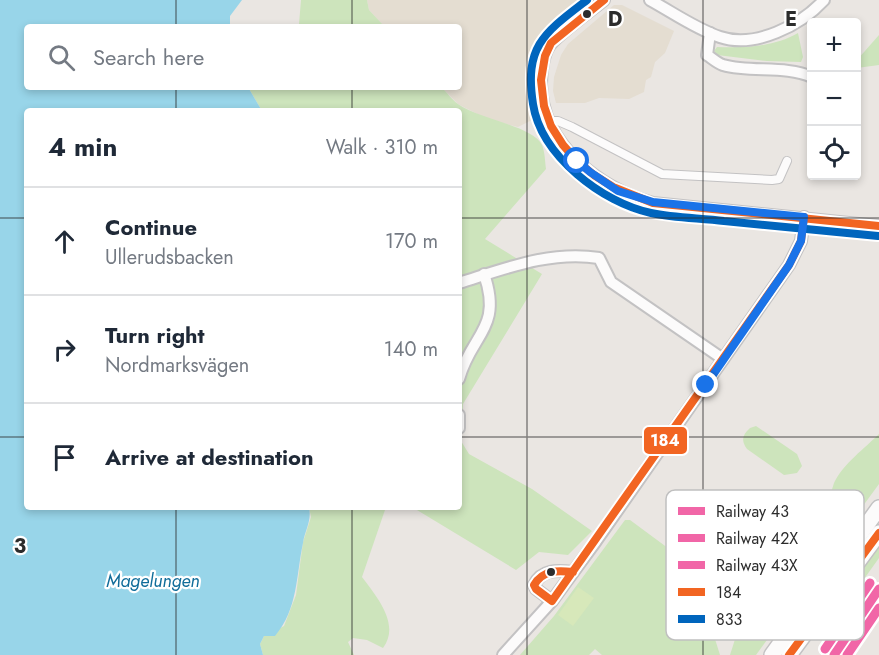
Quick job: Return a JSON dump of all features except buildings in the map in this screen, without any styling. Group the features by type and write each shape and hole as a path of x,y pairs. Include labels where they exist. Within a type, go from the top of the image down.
{"main road":[{"path":"864,529 879,508"},
{"path":"864,553 879,533"},
{"path":"772,655 783,640"},
{"path":"789,655 800,640"}],"street":[{"path":"604,0 548,47 541,76 541,96 549,121 564,147 583,167 618,191 635,198 663,204 879,226"},
{"path":"650,0 710,33 737,40 759,38 800,21 824,0"},
{"path":"710,33 707,55 720,64 752,69 801,72 807,75"},
{"path":"549,121 558,121 572,127 662,174 772,180 779,178 787,161"},
{"path":"503,655 552,601 792,259 801,241 804,217"},
{"path":"462,282 542,259 580,255 599,258 611,282 723,359"},
{"path":"462,373 486,325 491,309 491,293 484,274"},
{"path":"552,601 536,589 534,585 537,580 543,574 555,570 573,572"}],"shaded area":[{"path":"367,0 587,0 551,31 543,44 531,73 530,95 534,119 518,127 487,119 458,104 444,90 462,90 462,24 382,24 369,10"},
{"path":"614,5 622,5 674,31 665,53 655,62 651,77 646,80 644,92 629,99 599,98 585,103 556,103 553,91 554,77 561,55 568,44"}],"green space":[{"path":"301,0 367,0 369,10 382,24 299,24"},
{"path":"798,33 803,57 801,62 767,61 717,55 714,51 717,47 769,44"},
{"path":"879,35 879,65 861,67 861,55"},
{"path":"250,90 444,90 467,109 528,133 537,138 542,145 546,169 485,239 542,274 463,404 462,422 462,108 260,108"},
{"path":"756,426 797,454 802,466 797,473 784,475 747,449 743,441 745,433"},
{"path":"879,434 879,484 864,504 864,490 832,490 838,476"},
{"path":"462,443 469,454 532,489 592,531 568,555 539,552 516,570 417,510 462,510"},
{"path":"310,510 385,510 362,577 380,601 388,620 388,639 383,648 367,640 353,638 348,642 354,655 263,655 260,644 264,636 284,626 296,595 303,542 311,517"},
{"path":"625,520 630,520 666,547 666,640 715,640 720,655 602,655 595,649 589,655 520,655 554,616"},
{"path":"879,544 879,558 864,579 864,565"},
{"path":"578,587 594,598 573,626 558,615"},
{"path":"735,640 767,640 756,655 730,655"}],"water":[{"name":"Magelungen","path":"0,0 242,0 230,16 230,24 24,24 24,90 250,90 260,108 24,108 24,510 310,510 295,592 288,615 275,636 264,636 260,644 263,655 0,655"}],"rail line":[{"name":"43X","path":"864,592 870,583"},
{"name":"43","path":"864,611 879,589"},
{"name":"42X","path":"864,630 879,608"},
{"name":"43X","path":"825,649 831,640"},
{"name":"43","path":"834,655 844,640"},
{"name":"42X","path":"847,655 857,640"}],"transit line":[{"name":"833","path":"587,0 559,22 540,43 535,54 531,84 538,123 548,142 577,174 613,199 632,208 651,213 878,236"},
{"name":"184","path":"604,0 551,43 545,56 541,80 544,106 551,126 577,161 594,175 613,187 653,203 879,226"},
{"name":"184","path":"573,572 567,571 551,572 542,576 534,585 552,601 789,265 801,241 804,217"},
{"name":"184","path":"864,553 879,533"},
{"name":"184","path":"789,655 800,640"}],"route":[{"path":"577,161 618,191 635,198 704,208 804,217 801,241 789,265 706,385"}]}
